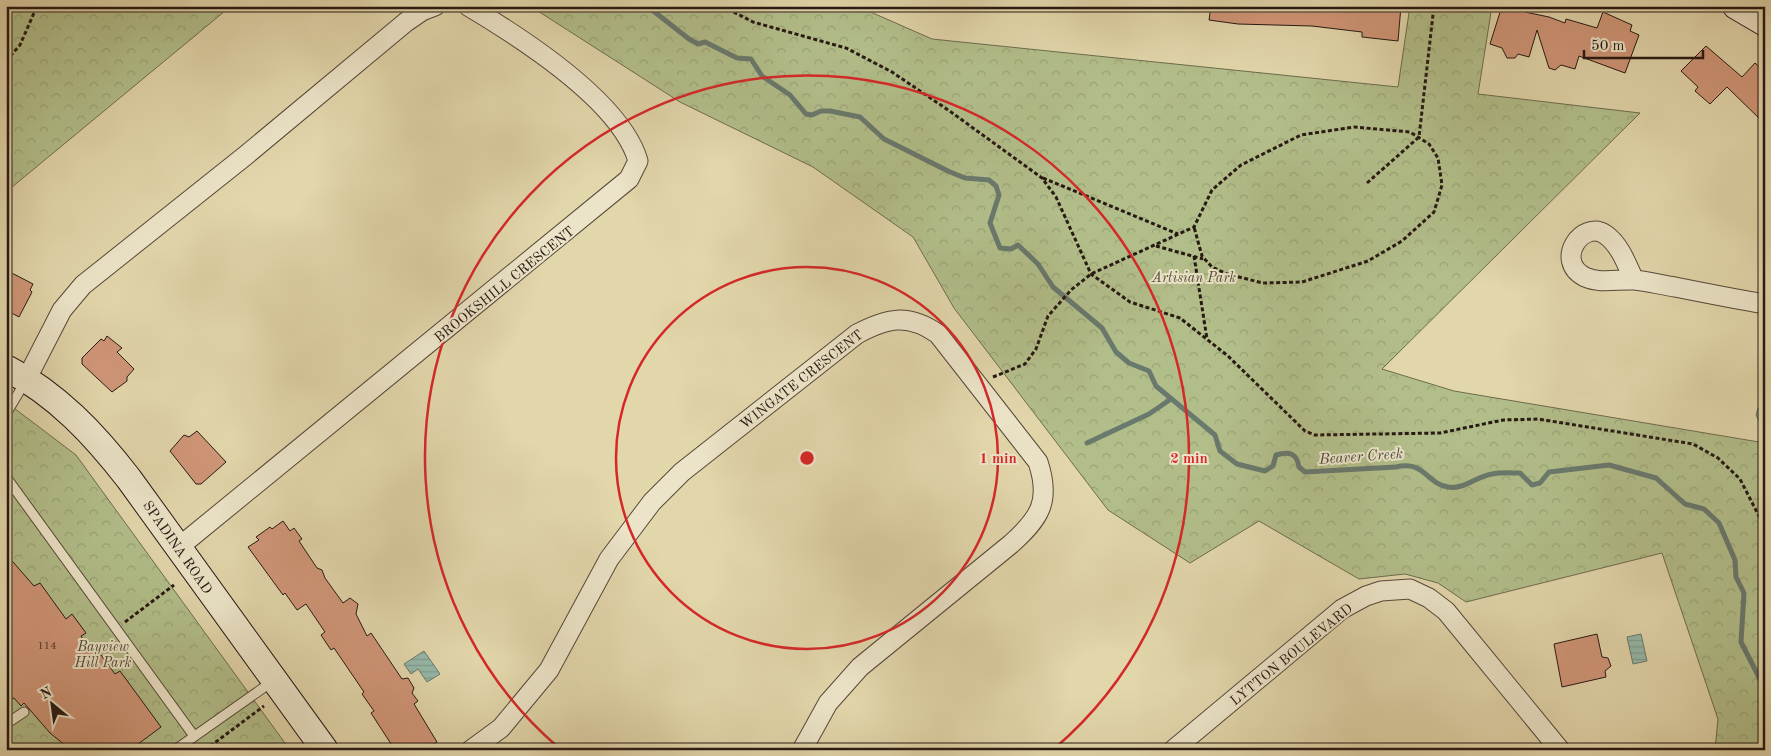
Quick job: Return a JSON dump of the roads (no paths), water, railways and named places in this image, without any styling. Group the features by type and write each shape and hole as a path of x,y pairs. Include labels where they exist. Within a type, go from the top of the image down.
{"street":[{"path":"16,374 62,310 83,285 245,156 406,22 422,11 435,6"},
{"name":"BROOKSHILL CRESCENT","path":"179,547 629,179 638,161 635,149 630,139 594,98 550,60 468,6"},
{"path":"1634,280 1765,304"},
{"name":"WINGATE CRESCENT","path":"471,750 501,728 549,670 609,560 652,502 682,472 857,334 880,322 900,319 925,325 938,334 1038,462 1043,476 1043,502 1033,524 860,667 828,703 802,750"},
{"name":"SPADINA ROAD","path":"16,374 51,396 97,439 179,547 324,750"},
{"name":"LYTTON BOULEVARD","path":"1173,750 1342,609 1381,591 1410,589 1429,598 1446,611 1560,750"}],"lane":[{"path":"6,414 16,374"},
{"path":"6,477 194,736"},
{"path":"174,750 274,680"},
{"path":"6,724 24,712"}],"waterway":[{"name":"Beaver Creek","path":"647,6 698,44 705,42 737,58 751,59 762,76 790,95 806,114 812,115 821,111 830,111 860,117 884,139 950,172 965,178 989,180 996,186 999,195 990,223 1000,248 1011,249 1018,245 1038,264 1053,287 1102,328 1116,352 1129,363 1149,371 1156,386 1215,435 1220,451 1237,464 1265,471 1273,466 1276,455 1288,453 1294,456 1299,467 1305,472 1406,466 1419,469 1440,485 1448,487 1459,487 1495,473 1520,473 1532,485 1540,483 1549,472 1609,465 1656,478 1685,504 1704,509 1719,523 1735,560 1736,577 1744,593 1741,642 1765,689"},
{"path":"1087,443 1149,414 1171,399"}],"park label":[{"name":"Artisian Park","path":"1194,277"},
{"name":"Bayview Hill Park","path":"103,654"}]}
